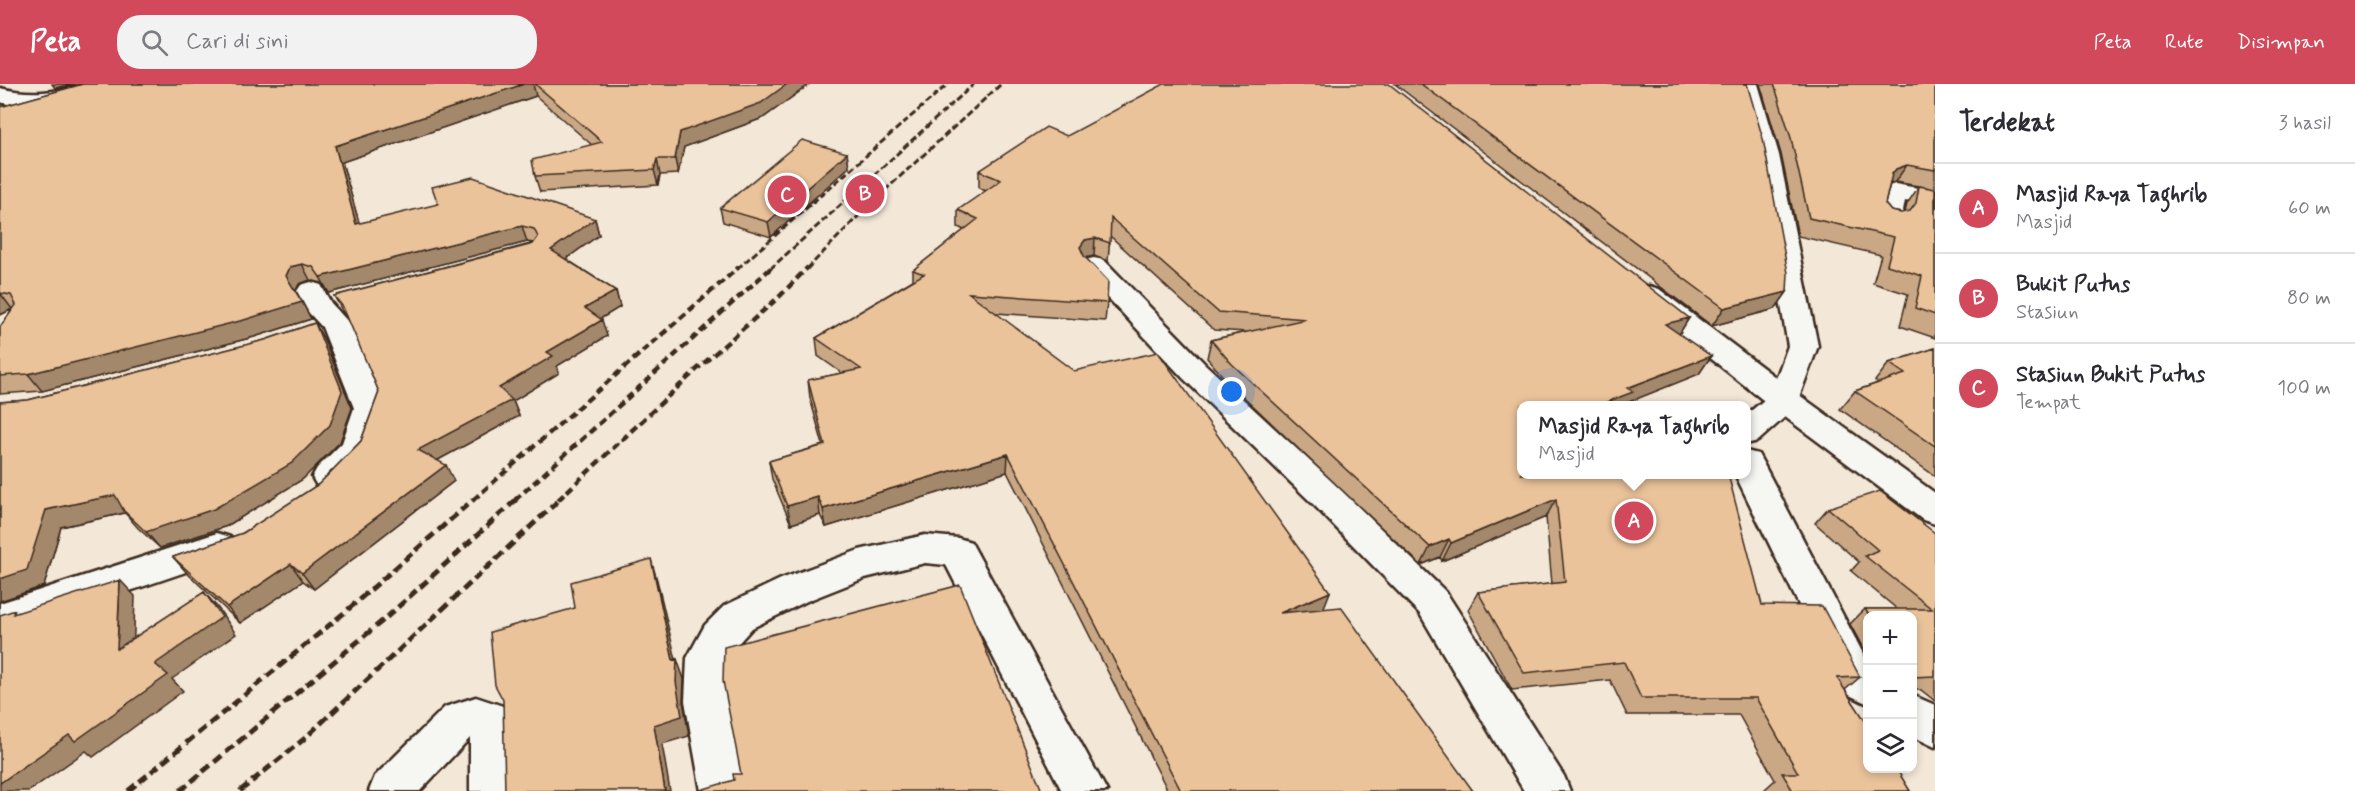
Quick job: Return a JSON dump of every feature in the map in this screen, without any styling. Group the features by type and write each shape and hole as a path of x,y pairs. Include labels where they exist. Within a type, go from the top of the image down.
{"street":[{"path":"0,95 24,100 44,99 111,84"},
{"path":"1747,84 1767,155 1803,346 1784,400 1751,429"},
{"path":"1888,220 1895,192 1935,199"},
{"path":"1094,266 1194,371 1327,497 1433,603 1548,791"},
{"path":"1626,277 1784,400 1935,511"},
{"path":"306,496 316,490 357,448 370,408 324,311"},
{"path":"1751,473 1861,682"},
{"path":"0,619 242,538"},
{"path":"723,791 706,701 707,658 718,637 738,617 794,590 860,565 925,549 958,552 1085,791"},
{"path":"391,791 460,720 472,715 483,715 491,720 492,791"},
{"path":"1917,715 1935,728"}],"building":[{"path":"83,84 524,84 335,146 356,224 438,204 432,187 473,177 595,219 551,250 616,291 585,308 602,320 547,352 553,356 499,388 512,400 418,450 446,465 302,573 291,564 227,607 173,557 243,533 319,484 361,441 379,392 343,307 334,296 533,244 538,237 534,229 522,226 320,277 313,267 302,264 290,267 286,276 302,302 244,320 28,374 0,376 0,327 16,305 11,295 0,293 0,107"},
{"path":"535,84 787,84 761,103 680,132 675,159 657,159 654,170 535,176 532,160 602,142"},
{"path":"1164,84 1389,84 1689,318 1665,324 1711,356 1627,388 1633,392 1609,401 1517,401 1517,479 1729,479 1762,605 1822,606 1860,677 1837,678 1863,717 1863,773 1899,773 1910,791 1793,791 1782,773 1798,773 1756,698 1641,698 1624,662 1524,673 1478,592 1565,582 1556,499 1451,543 1449,539 1430,547 1232,364 1211,340 1306,319 1218,312 1111,218 1110,243 1095,238 1085,240 1080,247 1084,256 1108,281 1107,303 969,293 1074,371 1158,352 1330,592 1280,613 1341,607 1473,791 1181,791 1008,454 823,509 818,497 787,506 769,461 825,445 808,380 861,369 816,338 924,274 913,270 978,219 958,210 1001,180 979,171 1046,127 1067,136"},
{"path":"1421,84 1747,84 1763,139 1788,273 1787,292 1724,308"},
{"path":"1774,84 1935,84 1935,170 1907,165 1896,169 1892,174 1885,204 1891,211 1901,213 1910,211 1916,203 1919,186 1935,189 1935,315 1915,308 1922,276 1887,265 1894,237 1809,218 1791,138"},
{"path":"802,140 847,153 768,222 720,208"},
{"path":"315,323 342,391 330,425 292,463 214,509 146,532 124,511 115,495 46,510 27,570 0,579 0,402 28,400 265,340"},
{"path":"1935,348 1935,446 1855,391 1905,374 1889,363"},
{"path":"1880,491 1935,533 1935,676 1917,677 1917,611 1866,611 1865,609 1932,609 1865,556 1878,550 1828,508"},
{"path":"651,559 673,660 677,659 676,682 682,716 654,725 665,791 505,791 503,700 495,685 490,632 575,608 571,582"},
{"path":"120,580 117,649 204,592 222,617 155,664 168,675 75,741 69,735 0,783 0,615 15,610 13,614"},
{"path":"960,585 1042,791 697,791 734,780 733,774 741,774 723,681 724,647"}],"railway":[{"path":"737,269 948,84"},
{"path":"770,269 974,84"},
{"path":"807,269 870,204 1001,84"},
{"path":"473,500 739,267"},
{"path":"515,500 772,267"},
{"path":"558,500 695,371 780,296 808,267"},
{"path":"128,791 344,613 474,499"},
{"path":"180,791 387,617 517,499"},
{"path":"240,791 304,739 560,499"}],"place":[{"name":"Bukit Putus","path":"865,194"},
{"name":"Stasiun Bukit Putus","path":"787,195"},
{"name":"Masjid Raya Taghrib","path":"1634,521"}]}
